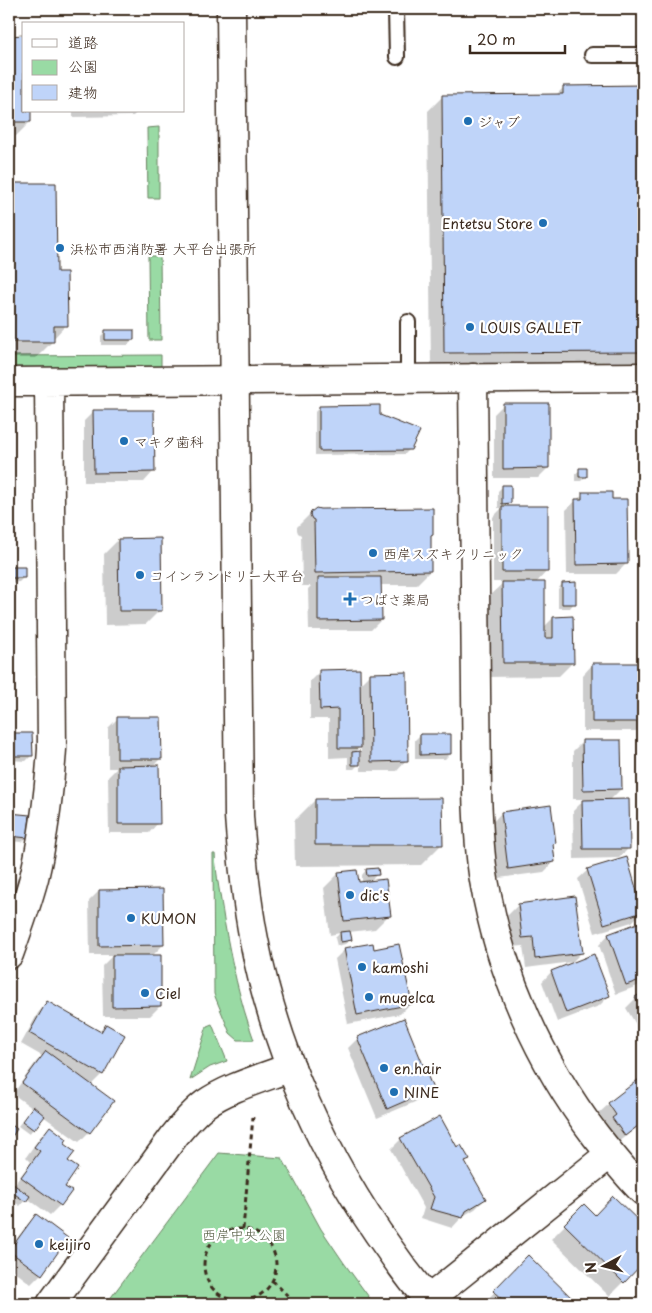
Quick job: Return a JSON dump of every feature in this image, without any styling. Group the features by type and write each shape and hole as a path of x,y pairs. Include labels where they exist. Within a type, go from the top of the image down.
{"street":[{"path":"231,9 239,816 242,858 254,942 276,1024 291,1067 321,1136 349,1188 381,1237 430,1302 610,1154"},
{"path":"9,382 643,377"},
{"path":"473,378 477,793 484,880 505,964 520,1005 538,1045 583,1119 610,1154 643,1191"},
{"path":"9,954 33,879 49,793 52,705 49,382"},
{"path":"51,1304 189,1118 205,1104 223,1093 291,1067"}],"lane":[{"path":"396,9 396,57"},
{"path":"592,55 643,55"},
{"path":"408,322 408,379"}],"path":[{"path":"243,1229 253,1117"},
{"path":"243,1229 255,1232 270,1244 276,1262 275,1271 267,1288 252,1299 234,1300 224,1297 210,1285 206,1276 204,1258 212,1241 220,1235 228,1231 243,1229"},
{"path":"272,1280 288,1296 293,1304"},
{"path":"221,1304 224,1297"}],"green space":[{"path":"159,127 159,198 148,198 147,128"},
{"path":"148,256 160,256 161,340 149,340"},
{"path":"161,355 161,367 9,368 9,356"},
{"path":"213,854 215,854 217,879 233,966 244,1011 254,1040 238,1040 230,1033 214,994"},
{"path":"212,1024 227,1061 210,1067 190,1080 207,1026"},
{"name":"西岸中央公園","path":"219,1153 282,1158 321,1229 374,1304 106,1304"}],"building":[{"path":"22,35 22,112 31,112 31,122 9,122 9,36"},
{"name":"Entetsu Store","path":"643,85 643,352 444,353 442,95 563,94 563,86"},
{"path":"9,183 56,183 57,272 67,272 68,326 54,326 54,342 9,342"},
{"path":"105,330 134,330 134,340 105,340"},
{"path":"503,403 549,403 549,468 503,469"},
{"path":"380,405 380,415 420,431 411,450 319,451 319,406"},
{"name":"マキタ歯科","path":"93,410 154,410 155,472 94,473"},
{"path":"579,468 587,468 587,477 579,477"},
{"path":"502,485 511,485 511,503 502,504"},
{"path":"582,492 612,492 612,499 627,499 628,564 576,565 575,499 582,499"},
{"path":"502,506 548,506 548,572 502,572"},
{"name":"西岸スズキクリニック","path":"316,508 433,508 431,571 315,573 314,520 310,515"},
{"path":"161,538 162,611 119,611 118,539"},
{"path":"12,567 25,567 25,578 12,578"},
{"name":"つばさ薬局","path":"318,577 381,577 382,620 318,621"},
{"path":"502,582 545,582 545,638 553,638 553,617 573,616 574,663 503,663"},
{"path":"576,582 576,604 562,604 562,583"},
{"path":"592,663 643,663 643,722 592,722"},
{"path":"360,669 361,748 338,748 338,709 320,710 319,670"},
{"path":"407,672 408,761 371,762 370,673"},
{"path":"117,717 161,717 162,759 117,759"},
{"path":"12,733 32,733 33,756 12,756"},
{"path":"420,734 451,734 451,754 420,755"},
{"path":"582,740 621,740 622,789 583,790"},
{"path":"360,751 360,765 352,765 352,752"},
{"path":"159,765 160,824 118,824 118,766"},
{"path":"442,798 443,845 315,845 315,799"},
{"path":"629,799 630,849 583,849 582,800"},
{"path":"551,805 556,843 553,844 555,862 508,869 501,812"},
{"path":"9,813 30,815 28,838 9,836"},
{"path":"627,857 643,912 604,924 587,869"},
{"path":"378,868 379,875 367,876 366,869"},
{"path":"357,870 359,882 386,879 391,916 344,921 338,872"},
{"name":"KUMON","path":"163,889 164,945 99,946 99,890"},
{"path":"575,896 583,953 535,959 533,937 522,938 518,904"},
{"path":"643,921 643,979 626,985 608,934"},
{"path":"350,931 352,940 341,942 340,932"},
{"path":"373,943 374,949 399,944 412,1004 357,1015 344,948"},
{"path":"594,954 610,996 566,1013 551,971"},
{"path":"112,955 161,955 161,1006 112,1007"},
{"path":"643,992 643,1011 635,997"},
{"path":"47,1001 101,1032 106,1024 125,1035 103,1075 29,1033"},
{"path":"404,1018 433,1089 387,1109 357,1037"},
{"path":"46,1051 114,1101 90,1133 22,1083"},
{"path":"643,1076 643,1122 625,1136 612,1118 616,1115 608,1103"},
{"path":"33,1106 45,1116 34,1130 22,1121"},
{"path":"440,1116 457,1147 461,1145 470,1160 465,1162 486,1199 466,1211 463,1218 430,1209 434,1197 400,1138"},
{"path":"9,1123 17,1129 9,1141"},
{"path":"50,1126 67,1139 64,1144 75,1152 68,1161 78,1168 65,1187 72,1191 61,1206 21,1177 40,1151 34,1147"},
{"path":"13,1184 30,1196 26,1202 9,1190"},
{"path":"613,1196 643,1225 643,1263 624,1283 564,1224 584,1204 595,1215"},
{"path":"36,1214 68,1238 42,1275 9,1251"},
{"path":"528,1255 578,1304 507,1304 493,1291"}],"place":[{"name":"ジャブ","path":"468,121"},
{"name":"Entetsu Store","path":"543,223"},
{"name":"浜松市西消防署 大平台出張所","path":"60,248"},
{"name":"LOUIS GALLET","path":"470,327"},
{"name":"マキタ歯科","path":"124,441"},
{"name":"西岸スズキクリニック","path":"373,553"},
{"name":"コインランドリー大平台","path":"140,575"},
{"name":"つばさ薬局","path":"350,599"},
{"name":"dic's","path":"350,895"},
{"name":"KUMON","path":"131,918"},
{"name":"kamoshi","path":"362,967"},
{"name":"Ciel","path":"145,993"},
{"name":"mugelca","path":"369,997"},
{"name":"en.hair","path":"384,1068"},
{"name":"NINE","path":"394,1092"},
{"name":"keijiro","path":"39,1244"}]}
